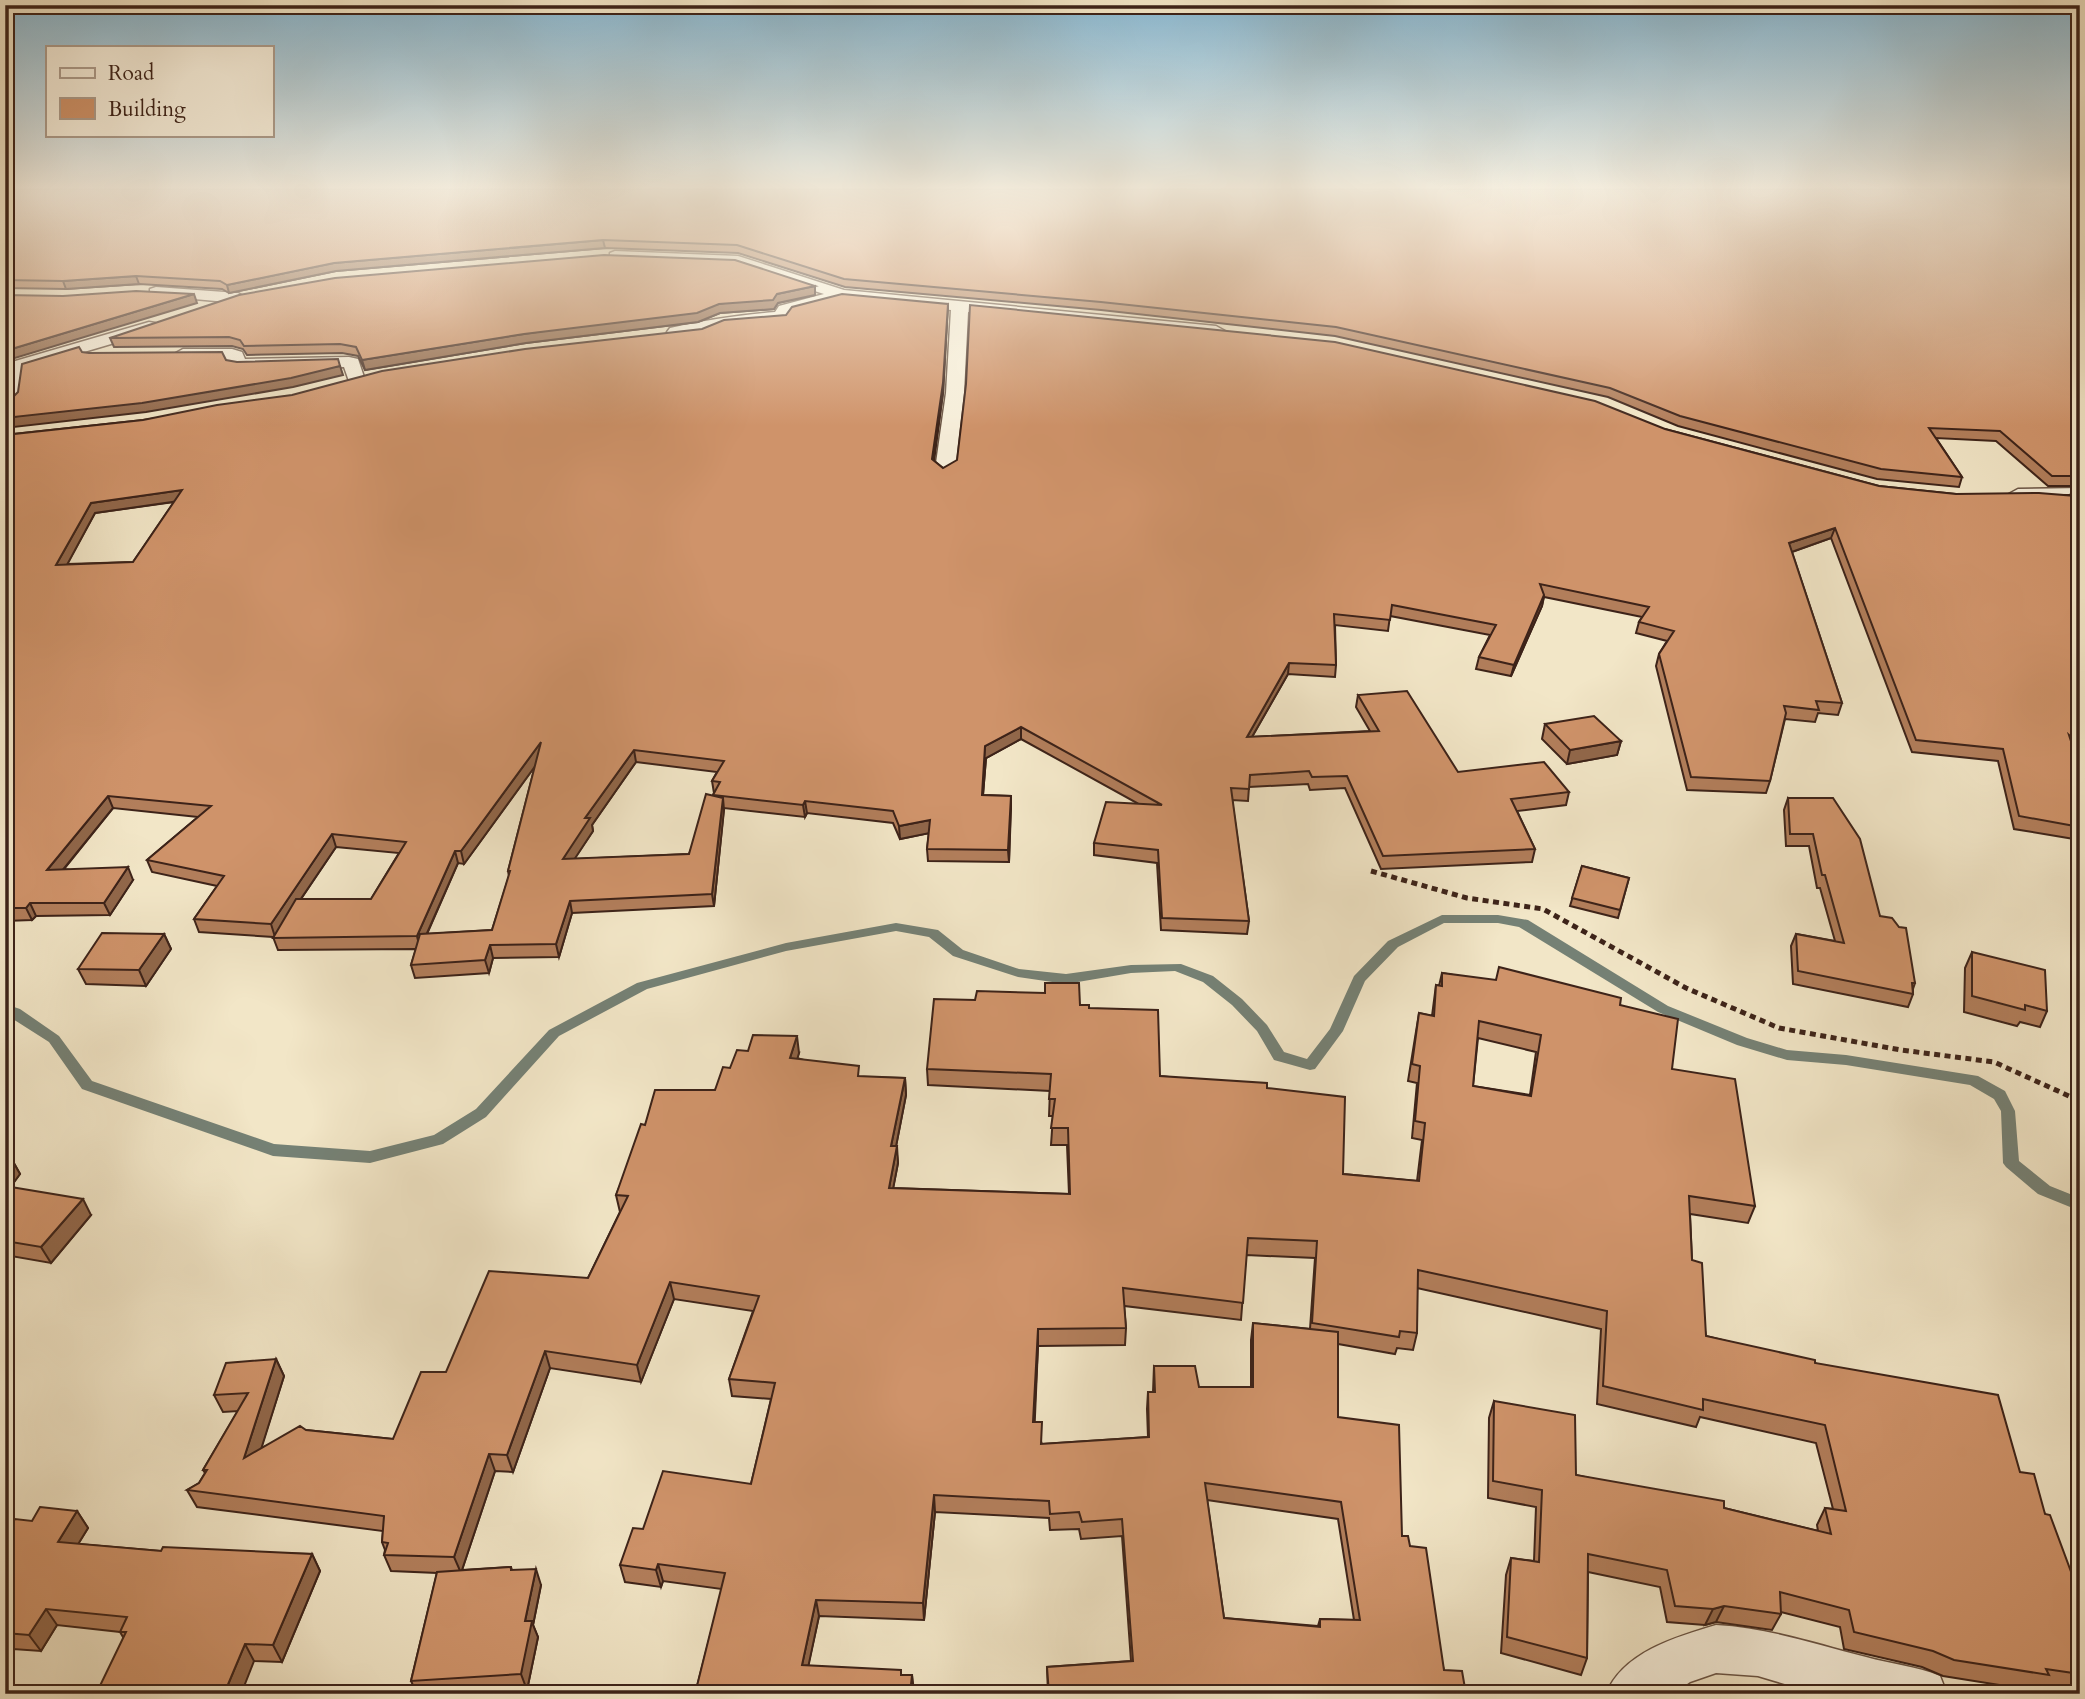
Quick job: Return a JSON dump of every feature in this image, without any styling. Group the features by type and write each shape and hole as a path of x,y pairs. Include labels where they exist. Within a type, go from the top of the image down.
{"street":[{"path":"760,268 842,295 1234,333"},
{"path":"139,292 244,297 187,314"},
{"path":"658,335 702,330 720,321 780,317 785,310 842,295"},
{"path":"945,470 956,393 960,306"},
{"path":"5,405 13,396 10,369 161,323"},
{"path":"56,355 126,354"},
{"path":"167,354 232,354 236,356 235,363 240,364 349,362 352,363 358,380"},
{"path":"2003,495 2080,494"},
{"path":"1632,1694 1677,1661 1716,1649 1758,1652 1868,1683 1922,1694"}],"path":[{"path":"1371,871 1467,898 1543,909 1686,988 1779,1028 1901,1050 1994,1062 2080,1101"}],"building":[{"path":"5,268 308,268 227,285 220,281 136,276 63,281 5,280"},
{"path":"449,268 760,268 815,286 777,294 773,300 719,304 697,313 524,334 362,360 356,347 340,344 244,346 240,340 229,337 110,338 239,295 335,278"},
{"path":"810,268 2080,268 2080,476 2052,476 2000,431 1929,428 1962,477 1881,469 1680,416 1610,388 1336,327 844,279"},
{"path":"136,291 194,294 5,351 5,295 63,296"},
{"path":"842,294 948,304 943,383 932,459 943,468 957,460 966,384 970,305 1335,342 1595,401 1665,429 1879,486 1956,494 2039,493 2076,496 2072,492 2080,491 2080,745 2069,735 2080,769 2080,827 2019,816 2003,749 1916,740 1835,528 1789,543 1842,703 1816,701 1819,710 1784,706 1786,713 1770,781 1691,777 1659,654 1674,631 1639,622 1649,607 1540,584 1544,595 1514,665 1479,657 1496,625 1392,605 1390,620 1334,614 1336,665 1289,663 1247,737 1379,731 1358,695 1407,691 1458,772 1544,762 1569,792 1511,799 1535,849 1383,856 1347,776 1312,777 1309,771 1250,775 1249,789 1231,788 1249,921 1162,918 1158,850 1094,843 1106,802 1162,805 1021,727 985,746 982,795 1011,796 1008,850 927,849 930,820 899,826 893,811 805,801 803,805 713,795 720,782 712,781 724,761 634,750 585,818 590,818 563,859 689,854 706,794 723,798 712,894 570,901 556,944 490,945 485,960 411,965 420,934 492,930 510,871 541,742 461,851 455,851 417,936 273,938 296,899 371,899 406,842 332,834 271,924 194,919 224,876 147,860 211,806 108,796 47,870 128,867 104,903 30,903 26,908 5,908 5,435 143,420 217,405 292,395 382,371 525,349 702,329 724,320 786,315 792,307","holes":["182,490 133,562 56,565 91,503"]},
{"path":"79,347 82,352 89,353 222,352 226,360 237,362 338,359 340,366 291,378 142,403 5,418 5,402 18,392 22,364"},
{"path":"1594,716 1621,741 1570,750 1545,724"},
{"path":"1788,798 1833,798 1860,839 1880,916 1892,918 1899,927 1906,928 1915,983 1912,983 1913,994 1798,971 1796,934 1844,943 1825,875 1822,875 1813,834 1790,834"},
{"path":"1582,866 1629,878 1620,910 1572,898"},
{"path":"102,933 164,934 139,970 78,969"},
{"path":"1972,952 2045,970 2047,1011 2025,1005 2025,1010 1972,996"},
{"path":"1499,967 1621,998 1620,1005 1678,1019 1672,1069 1735,1079 1755,1206 1689,1196 1692,1260 1702,1263 1706,1336 1815,1360 1815,1363 1998,1395 2020,1472 2034,1474 2045,1514 2050,1515 2080,1596 2080,1674 2046,1669 2049,1675 1954,1660 1933,1651 1854,1632 1849,1610 1780,1592 1781,1614 1724,1606 1713,1609 1675,1606 1667,1570 1588,1554 1587,1658 1507,1637 1511,1558 1539,1562 1542,1490 1493,1481 1494,1401 1575,1415 1576,1475 1724,1501 1724,1508 1831,1534 1825,1508 1846,1511 1825,1425 1703,1399 1703,1410 1603,1386 1607,1311 1418,1270 1417,1333 1400,1331 1399,1337 1312,1323 1317,1241 1248,1238 1243,1303 1123,1288 1126,1328 1038,1329 1033,1422 1042,1422 1041,1444 1149,1437 1148,1392 1155,1392 1154,1366 1195,1366 1199,1387 1253,1387 1253,1323 1338,1332 1338,1417 1399,1425 1402,1536 1408,1536 1410,1546 1426,1548 1444,1670 1462,1671 1466,1694 1049,1694 1047,1667 1133,1661 1122,1519 1082,1522 1079,1512 1050,1514 1049,1501 934,1495 923,1603 816,1600 802,1665 901,1670 901,1675 912,1675 910,1694 695,1694 725,1573 658,1564 656,1570 620,1565 633,1528 643,1529 663,1471 751,1484 775,1383 729,1379 759,1296 670,1282 637,1365 545,1351 507,1455 489,1454 454,1557 384,1555 388,1543 382,1542 384,1516 187,1490 199,1483 207,1470 203,1470 248,1393 214,1395 226,1363 276,1359 244,1458 300,1426 306,1430 393,1439 421,1372 446,1372 489,1271 588,1278 628,1196 616,1195 641,1124 645,1125 655,1090 715,1090 723,1067 730,1068 737,1050 748,1051 753,1035 797,1036 790,1058 859,1066 858,1076 905,1078 891,1146 897,1146 889,1188 1070,1194 1068,1128 1051,1128 1055,1099 1049,1099 1051,1074 927,1069 934,999 975,1000 977,991 1045,993 1045,983 1079,983 1080,1005 1089,1005 1089,1008 1158,1010 1160,1076 1267,1083 1267,1088 1345,1097 1343,1174 1419,1181 1425,1123 1415,1121 1420,1066 1412,1064 1419,1013 1434,1016 1436,985 1442,986 1442,973 1496,980","holes":["1479,1021 1541,1035 1531,1096 1473,1086","1205,1483 1341,1502 1360,1620 1320,1619 1320,1627 1224,1618"]},
{"path":"5,1186 83,1199 41,1247 5,1241"},
{"path":"40,1507 77,1511 58,1542 161,1551 163,1547 312,1554 273,1645 245,1644 224,1694 96,1694 126,1632 120,1632 127,1617 46,1609 29,1635 5,1633 5,1534 15,1519 32,1521"},
{"path":"511,1567 511,1570 536,1569 525,1621 532,1621 521,1674 411,1681 437,1572"}],"waterway":[{"path":"5,1009 15,1012 54,1039 87,1085 273,1150 370,1157 438,1140 481,1113 554,1033 642,986 786,947 896,927 933,933 958,953 1018,973 1066,979 1131,969 1176,967 1208,979 1237,1002 1262,1028 1279,1056 1310,1065 1336,1031 1359,979 1393,944 1442,919 1498,919 1523,923 1663,1009 1742,1042 1787,1055 1846,1060 1973,1080 2000,1095 2008,1111 2011,1163 2044,1190 2080,1205"}]}
